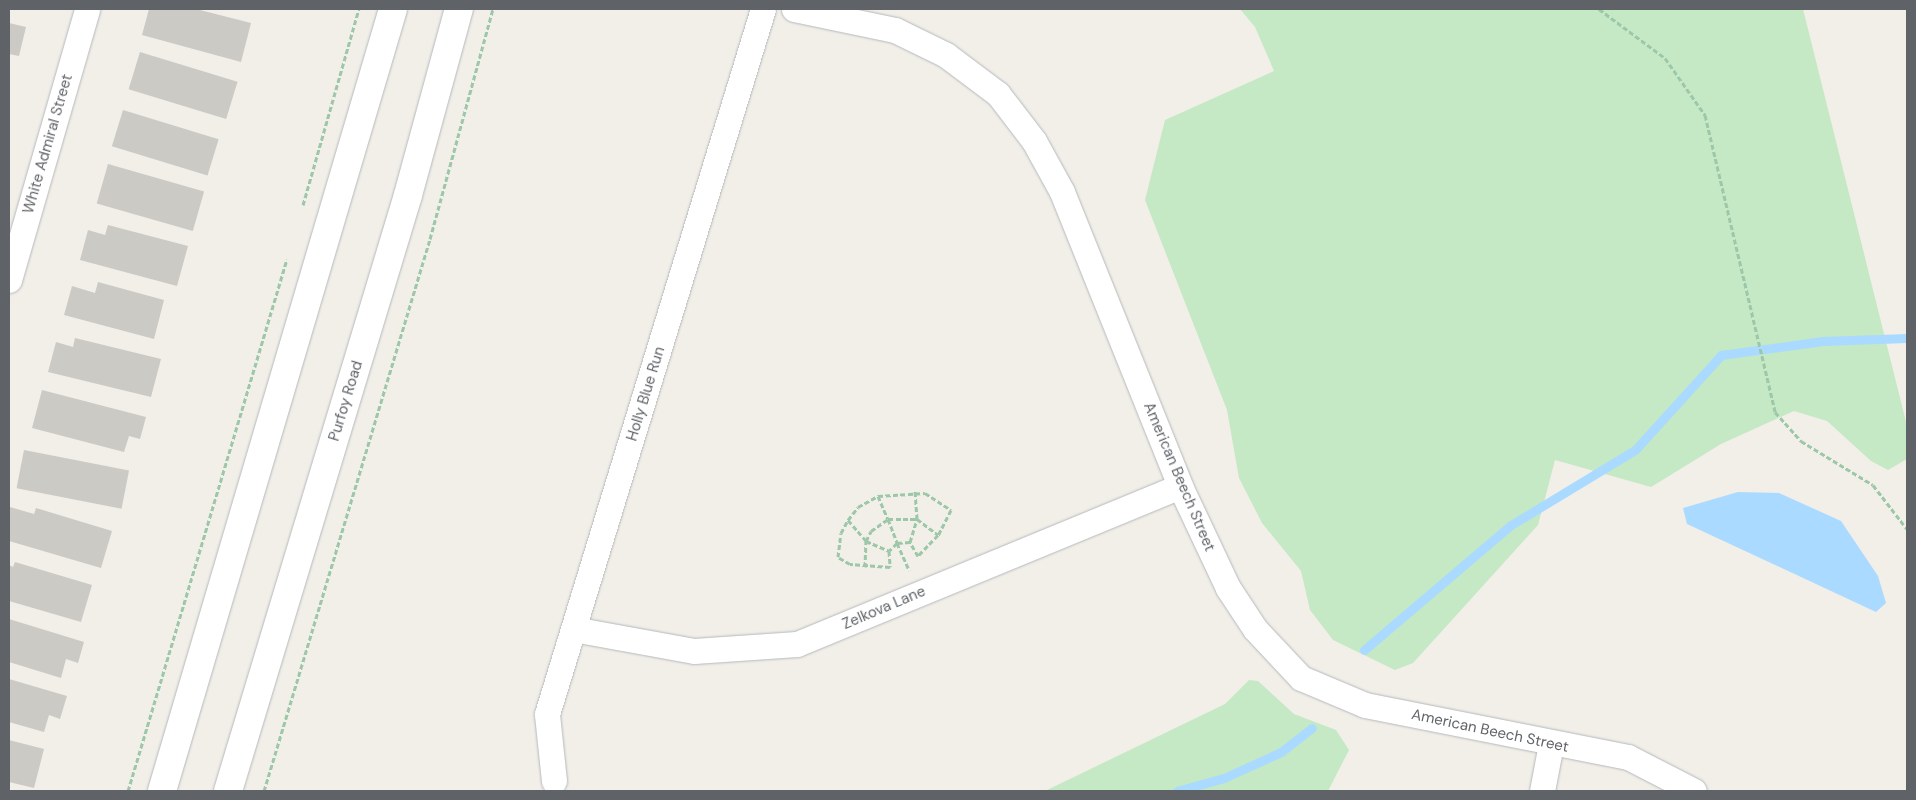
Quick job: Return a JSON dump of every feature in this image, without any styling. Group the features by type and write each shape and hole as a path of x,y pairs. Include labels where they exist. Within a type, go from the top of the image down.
{"street":[{"name":"White Admiral Street","path":"9,280 14,244 87,9"},
{"path":"162,791 393,9"},
{"name":"Purfoy Road","path":"228,791 408,195 459,9"},
{"name":"Holly Blue Run","path":"554,781 547,714 763,9"},
{"name":"American Beech Street","path":"794,9 894,30 946,55 998,94 1034,141 1062,192 1180,486 1228,588 1255,629 1301,678 1365,705 1551,744 1628,757 1694,791"},
{"name":"Zelkova Lane","path":"573,629 694,651 797,644 1180,486"},
{"path":"1542,791 1551,744"}],"path":[{"path":"302,209 359,9"},
{"path":"264,791 440,204 493,9"},
{"path":"1599,9 1682,76 1712,137 1770,399 1789,432 1873,485 1907,530"},
{"path":"128,791 288,257"},
{"path":"910,542 897,543 889,551 890,567 865,567 838,557 841,533 858,507 878,496 914,491 951,510 938,535 918,556 910,542 917,519 914,491"},
{"path":"878,496 909,571"},
{"path":"865,567 866,541 871,531 888,519 917,519 938,535"},
{"path":"848,520 866,541 889,551"}],"green space":[{"path":"1240,9 1803,9 1907,426 1907,459 1888,470 1871,461 1827,421 1794,411 1721,444 1651,487 1555,460 1538,525 1413,663 1395,670 1333,640 1310,610 1301,571 1262,523 1239,478 1227,410 1145,200 1165,120 1274,71 1255,27"},
{"path":"1249,680 1258,681 1294,714 1336,730 1349,750 1328,791 1045,791 1225,704"}],"water":[{"path":"1738,492 1779,493 1841,521 1878,576 1886,603 1876,612 1687,524 1683,508"}],"building":[{"path":"149,9 196,9 251,23 241,62 142,35"},
{"path":"9,23 26,27 19,56 9,54"},
{"path":"140,52 238,82 226,119 129,89"},
{"path":"123,110 219,139 208,176 112,146"},
{"path":"108,164 204,192 193,231 97,203"},
{"path":"108,225 188,246 177,286 80,260 88,230 105,235"},
{"path":"98,282 164,300 154,339 64,315 72,286 95,293"},
{"path":"75,338 161,359 151,397 48,372 56,342 73,347"},
{"path":"42,390 146,417 140,439 129,436 124,452 32,428"},
{"path":"24,450 129,470 122,509 17,488"},
{"path":"10,507 34,514 36,508 112,531 101,568 9,541"},
{"path":"15,562 92,585 81,622 9,601 9,565 13,567"},
{"path":"9,619 84,642 78,663 66,659 61,678 9,662"},
{"path":"9,679 67,696 60,719 49,715 44,732 9,722"},
{"path":"9,740 44,749 34,788 9,782"}],"waterway":[{"path":"1364,650 1511,525 1635,450 1721,355 1823,341 1907,338"},
{"path":"1177,791 1224,778 1281,752 1312,728"}]}
